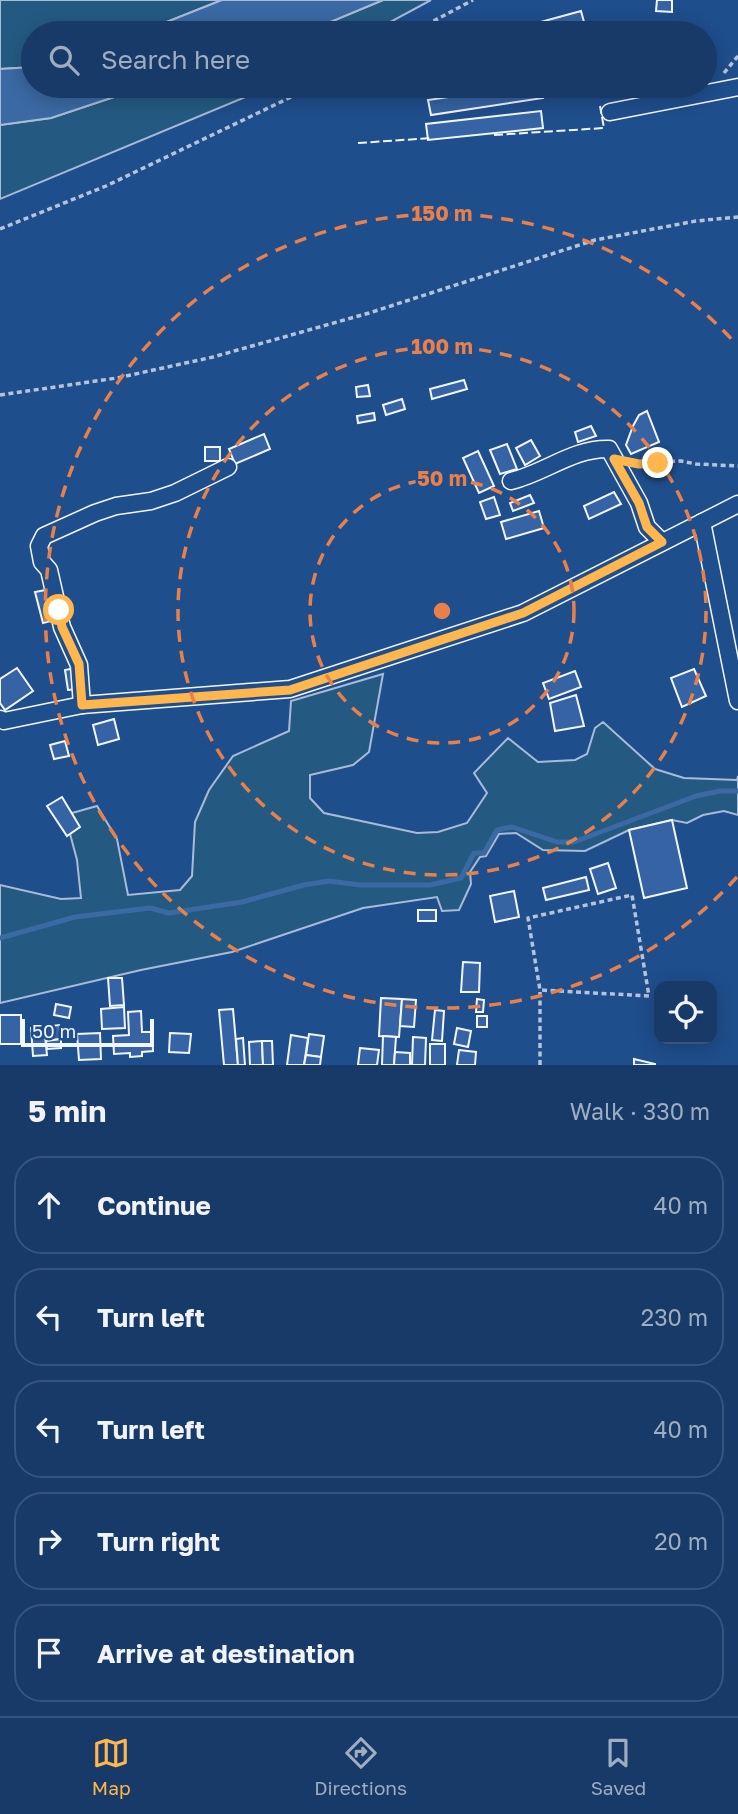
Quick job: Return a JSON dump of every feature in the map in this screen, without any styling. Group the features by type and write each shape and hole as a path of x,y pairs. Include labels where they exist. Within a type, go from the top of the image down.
{"street":[{"path":"717,91 738,87"},
{"path":"610,112 682,98"},
{"path":"511,481 527,478 587,450 609,449 639,503 647,527 662,542"},
{"path":"82,705 79,664 62,627 49,570 42,562 39,546 44,536 116,506 151,501 174,493 228,467"},
{"path":"0,719 4,721 82,705 290,690 523,613 738,504"},
{"path":"702,522 738,701"}],"path":[{"path":"434,21 473,0"},
{"path":"0,229 106,186 289,98"},
{"path":"0,394 117,378 213,357 369,313 595,240 696,221 738,217"},
{"path":"614,459 639,464 681,461 738,466"},
{"path":"540,990 649,996 632,895 528,918 540,990 540,1065"}],"shaded area":[{"path":"0,0 222,0 169,21 21,21 21,68 0,69"},
{"path":"222,0 383,0 333,21 169,21"},
{"path":"383,0 431,0 392,21 333,21"},
{"path":"21,68 21,98 111,98 51,118 0,125 0,69"},
{"path":"111,98 243,98 0,199 0,125 51,118"},
{"path":"383,674 369,752 353,765 310,775 310,798 324,813 417,833 438,832 467,823 487,793 474,773 508,738 538,762 575,760 587,754 595,728 603,722 655,769 684,778 737,780 738,776 738,815 724,811 703,815 687,823 672,820 629,830 585,851 543,850 516,833 499,834 486,856 480,857 470,872 471,884 459,910 442,911 437,897 363,908 232,952 0,1003 0,885 61,899 81,898 77,860 65,815 97,806 117,839 128,895 180,890 192,876 195,822 209,790 233,756 289,731 291,701"}],"building":[{"path":"657,0 672,0 672,12 656,11"},
{"path":"581,11 584,21 544,21"},
{"path":"442,98 543,98 431,115 428,100"},
{"path":"541,111 543,128 428,140 426,124"},
{"path":"464,380 467,389 432,399 430,389"},
{"path":"368,385 370,396 357,397 356,387"},
{"path":"402,399 405,409 386,415 383,405"},
{"path":"647,411 659,442 631,454 626,445 633,426 639,415"},
{"path":"374,413 375,420 358,423 357,416"},
{"path":"591,426 596,436 578,442 575,432"},
{"path":"264,434 270,449 235,464 229,449"},
{"path":"531,440 540,456 525,465 516,448"},
{"path":"507,444 517,469 500,474 490,450"},
{"path":"205,447 220,447 220,461 205,461"},
{"path":"478,451 494,486 479,493 463,458"},
{"path":"614,492 621,504 589,519 584,506"},
{"path":"530,495 534,503 513,511 510,503"},
{"path":"494,497 500,515 486,519 480,502"},
{"path":"539,511 544,528 506,539 501,522"},
{"path":"51,589 58,619 43,623 35,592"},
{"path":"17,668 33,691 5,710 0,703 0,679"},
{"path":"76,668 79,689 68,690 65,670"},
{"path":"694,669 706,696 682,707 671,678"},
{"path":"575,671 581,687 549,699 543,683"},
{"path":"576,695 584,726 555,731 550,703"},
{"path":"114,719 119,739 98,745 93,725"},
{"path":"65,741 69,756 54,759 50,745"},
{"path":"62,797 80,827 67,836 47,806"},
{"path":"672,820 687,888 644,898 629,830"},
{"path":"608,863 616,888 598,894 590,869"},
{"path":"586,877 589,890 546,900 543,888"},
{"path":"514,891 519,917 495,922 490,896"},
{"path":"418,910 436,910 436,921 418,921"},
{"path":"463,962 480,963 479,992 461,992"},
{"path":"108,978 122,978 124,1005 110,1006"},
{"path":"381,998 402,999 399,1037 379,1036"},
{"path":"402,999 416,1000 414,1027 400,1026"},
{"path":"477,999 484,1000 483,1012 476,1012"},
{"path":"56,1004 71,1007 69,1018 54,1015"},
{"path":"124,1007 125,1028 102,1029 101,1009"},
{"path":"233,1009 238,1065 224,1065 219,1010"},
{"path":"435,1010 444,1011 442,1041 432,1040"},
{"path":"141,1011 142,1032 152,1032 153,1051 130,1057 130,1053 114,1054 113,1036 129,1035 128,1012"},
{"path":"0,1015 21,1015 21,1044 0,1044"},
{"path":"477,1016 487,1016 487,1027 477,1027"},
{"path":"59,1025 61,1039 46,1041 44,1027"},
{"path":"44,1027 47,1055 33,1056 31,1028"},
{"path":"457,1028 471,1031 468,1047 454,1044"},
{"path":"100,1033 101,1059 79,1060 77,1034"},
{"path":"170,1033 191,1034 189,1053 169,1052"},
{"path":"309,1034 324,1036 321,1057 306,1055"},
{"path":"291,1035 308,1038 304,1065 287,1065"},
{"path":"383,1036 396,1037 394,1065 382,1065"},
{"path":"413,1037 426,1038 425,1065 412,1065"},
{"path":"243,1038 245,1065 238,1065 236,1039"},
{"path":"61,1039 61,1048 47,1049 46,1041"},
{"path":"262,1041 263,1065 250,1065 249,1042"},
{"path":"262,1041 272,1041 273,1065 263,1065"},
{"path":"430,1044 445,1044 445,1065 430,1065"},
{"path":"360,1048 379,1050 377,1065 358,1065"},
{"path":"459,1050 476,1052 475,1065 457,1065"},
{"path":"395,1052 410,1053 410,1065 394,1065"},
{"path":"306,1055 321,1057 320,1065 304,1065"},
{"path":"634,1059 655,1064 655,1065 634,1065"}],"waterway":[{"path":"0,938 75,917 150,908 169,913 242,902 329,881 360,885 430,885 461,878 474,853 484,853 497,830 512,827 557,842 574,842 696,796 720,791 738,791"}],"fence":[{"path":"494,135 604,128 600,106"},
{"path":"358,143 432,138"}],"route":[{"path":"59,610 62,627 79,664 82,705 290,690 523,613 662,542 647,527 639,503 614,459 639,464 658,463"}]}
